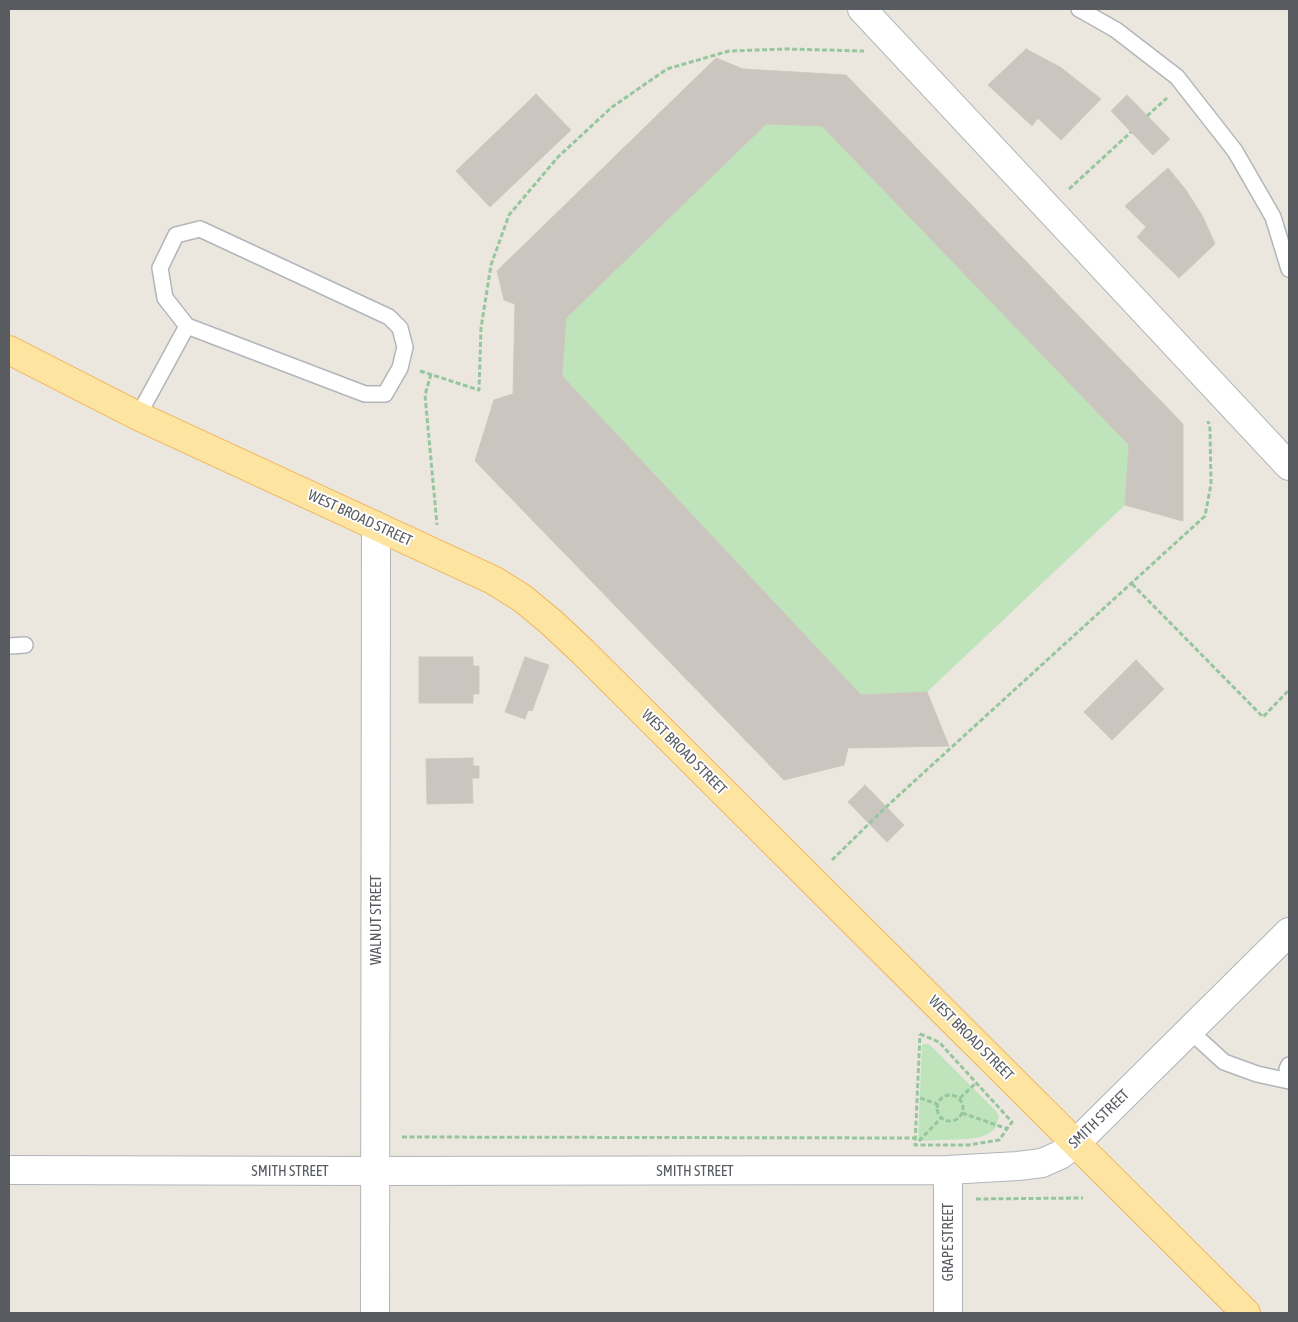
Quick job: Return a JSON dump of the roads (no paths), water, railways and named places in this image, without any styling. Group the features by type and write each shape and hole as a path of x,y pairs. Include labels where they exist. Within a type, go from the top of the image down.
{"main road":[{"name":"WEST BROAD STREET","path":"9,350 138,416 493,580 522,598 583,652 1246,1313"}],"street":[{"path":"862,9 1289,466"},
{"name":"WALNUT STREET","path":"375,1313 376,526"},
{"name":"SMITH STREET","path":"9,1170 948,1170 1018,1166 1042,1162 1060,1155 1076,1143 1289,932"},
{"name":"GRAPE STREET","path":"948,1170 948,1313"}],"lane":[{"path":"1080,9 1116,30 1177,77 1235,151 1273,217 1289,269"},
{"path":"200,229 389,317 400,328 404,347 400,368 385,394 365,394 187,326 165,298 160,268 176,235 200,229"},
{"path":"138,416 187,326"},
{"path":"9,646 26,645"},
{"path":"1190,1031 1224,1062 1257,1074 1289,1081"},
{"path":"1289,1065 1289,1076"}]}
